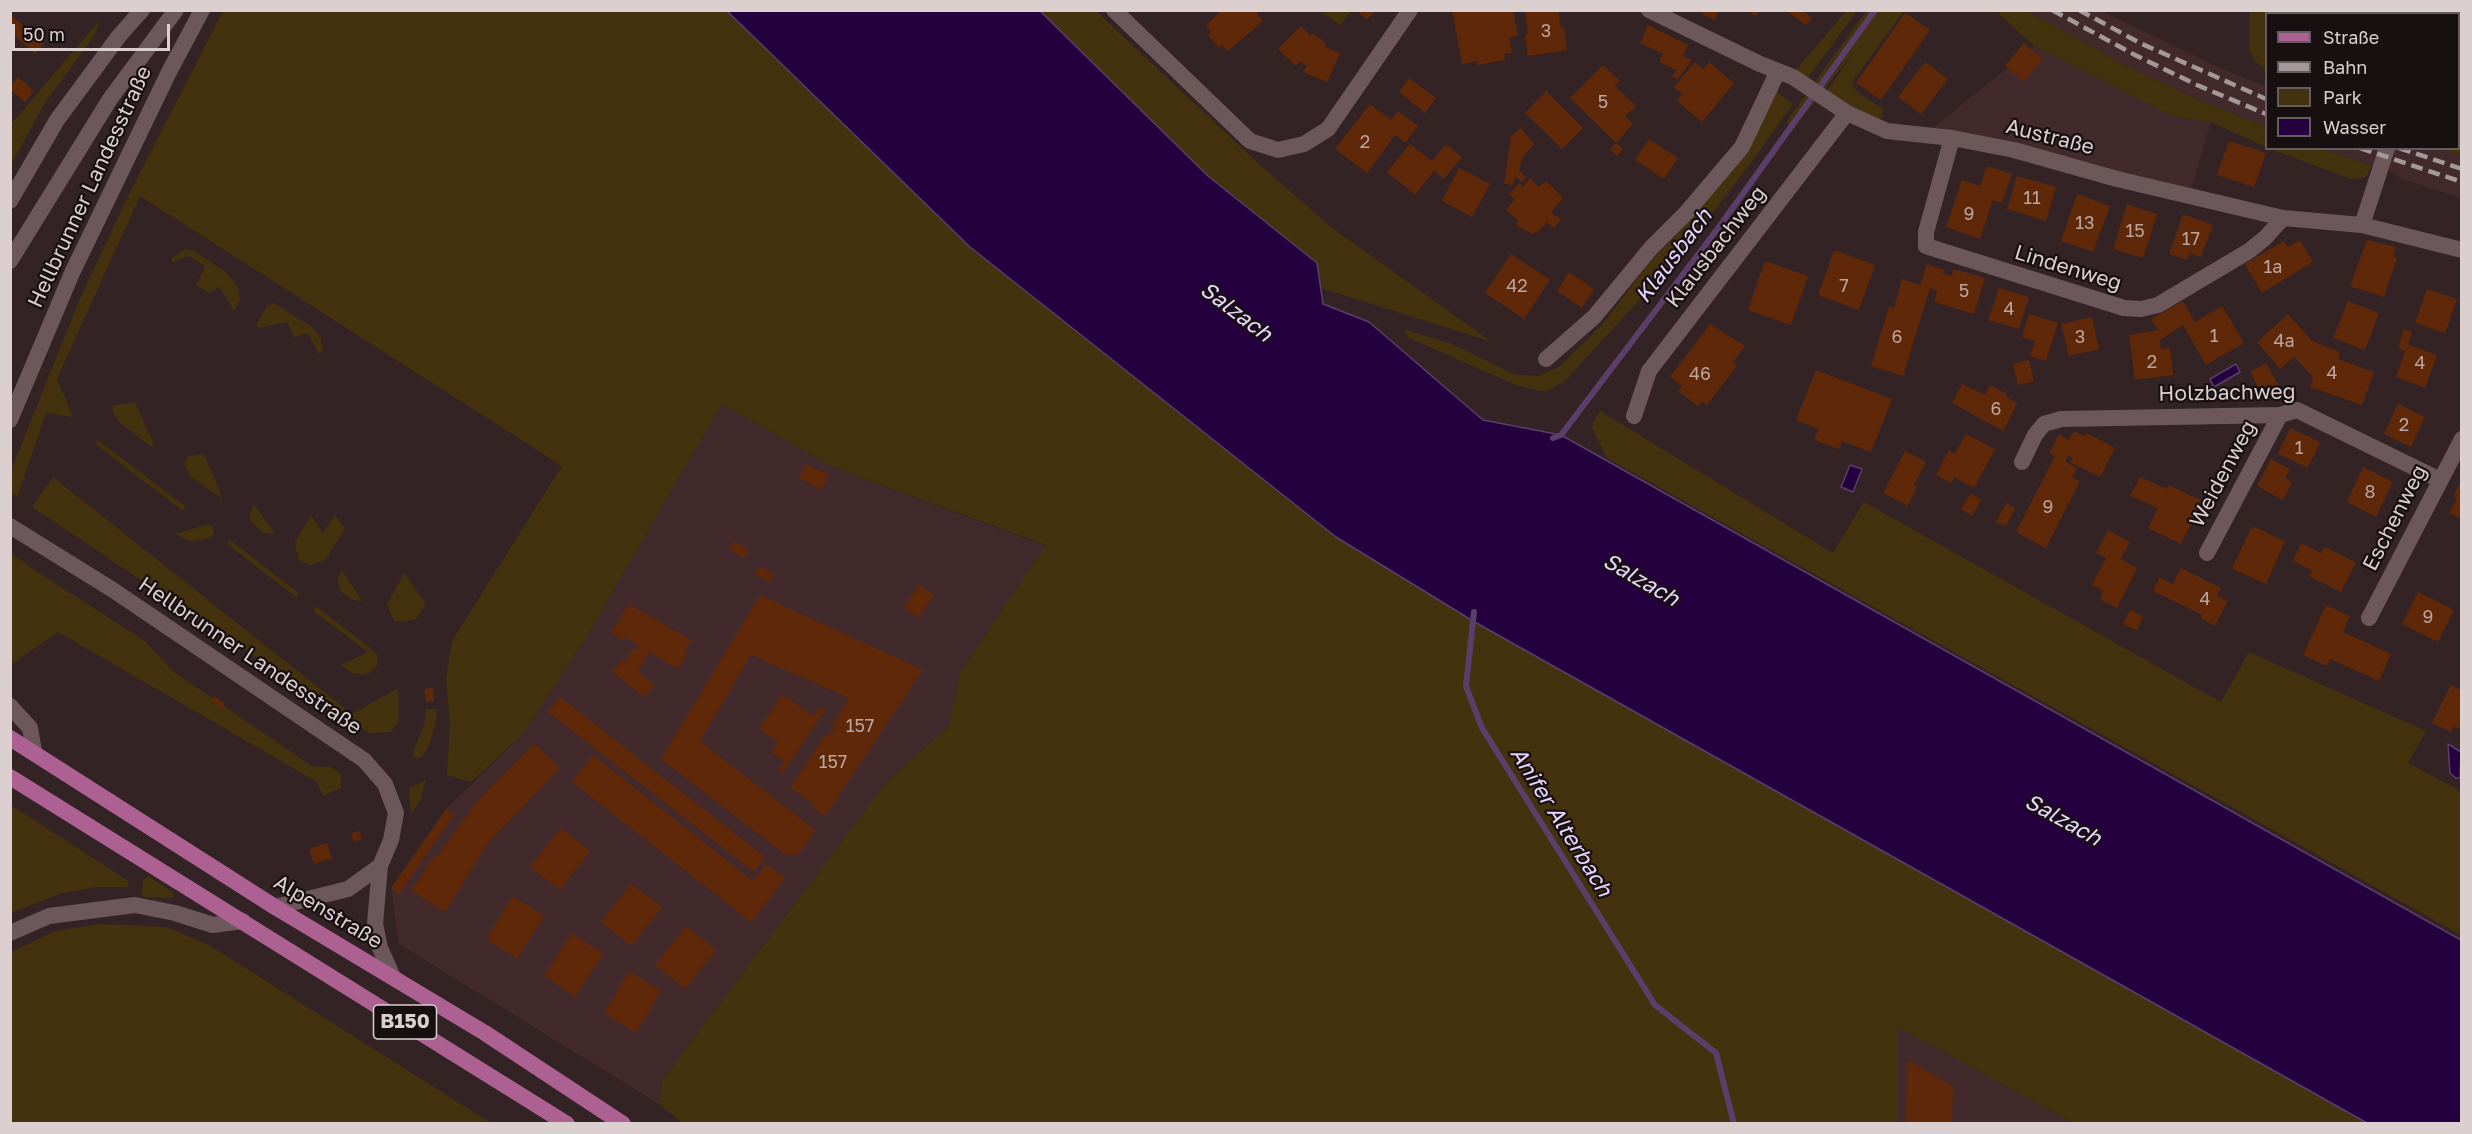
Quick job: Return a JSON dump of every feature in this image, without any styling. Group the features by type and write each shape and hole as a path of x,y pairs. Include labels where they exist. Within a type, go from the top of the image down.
{"main road":[{"name":"Alpenstraße","path":"10,738 34,751 275,907 485,1033 623,1124"},
{"name":"B150","path":"10,777 567,1124"}],"street":[{"name":"Hellbrunner Landesstraße","path":"10,201 57,120 119,36 142,10"},
{"name":"Hellbrunner Landesstraße","path":"10,261 110,99 176,10"},
{"name":"Hellbrunner Landesstraße","path":"10,420 72,273 169,72 202,10"},
{"path":"1114,10 1250,141 1278,150 1304,144 1328,129 1410,10"},
{"name":"Austraße","path":"1649,10 1785,74 1844,111 1887,131 1952,138 2014,150 2117,179 2283,218 2362,225 2462,250"},
{"name":"Klausbachweg","path":"1546,359 1594,317 1651,248 1686,213 1742,147 1785,74"},
{"name":"Klausbachweg","path":"1634,416 1649,371 1844,111"},
{"name":"Lindenweg","path":"1952,138 1926,232 1926,246 2124,308 2141,309 2158,305 2249,251 2265,238 2283,218"},
{"path":"2362,225 2386,150"},
{"name":"Holzbachweg","path":"2022,462 2035,435 2044,424 2061,419 2280,415 2297,410 2440,480"},
{"name":"Weidenweg","path":"2207,553 2280,415"},
{"name":"Eschenweg","path":"2369,618 2462,439"},
{"name":"Hellbrunner Landesstraße","path":"10,526 41,543 364,760 385,784 396,813 391,840 380,866 375,924 380,948 393,977"},
{"path":"10,706 30,728 34,751"},
{"path":"275,907 348,889 380,866"},
{"path":"10,933 49,916 135,905 175,913 213,925 243,921"}],"shaded area":[{"path":"2027,11 2102,11 2207,62 2265,87 2265,127 2193,97 2129,67"},
{"path":"2034,46 2172,116 2211,122 2191,191 1933,128"},
{"path":"2324,150 2447,150 2461,155 2461,198 2399,178 2394,172"},
{"path":"722,404 832,467 1046,546 961,671 948,727 888,780 662,1080 659,1104 399,944 391,888 446,809 523,734 587,636"},
{"path":"1897,1026 2073,1123 1898,1123"}],"green space":[{"path":"2250,10 2385,11 2265,12 2265,69 2255,61 2249,50"},
{"path":"223,11 727,11 970,247 1336,537 1473,621 2367,1123 2073,1123 1898,1027 1898,1123 682,1123 659,1104 662,1080 888,780 948,727 961,671 1046,545 832,467 722,404 587,636 523,734 471,782 447,775 450,722 446,679 452,641 562,466 140,196 57,379 73,417 46,413 17,497 11,492 10,473 79,301 129,194"},
{"path":"1040,11 1096,11 1258,163 1331,227 1492,342 1321,288 1317,263 1208,176"},
{"path":"1321,11 1352,11 1340,25"},
{"path":"1846,11 1857,11 1808,78 1796,70"},
{"path":"1866,11 1904,11 1852,82 1855,90 1884,110 1879,124 1827,91 1858,46 1794,128 1786,122"},
{"path":"1996,11 2027,11 2129,67 2265,127 2265,147 2211,122 2172,116 2034,46"},
{"path":"100,20 94,36 43,106 11,165 11,124"},
{"path":"1777,92 1793,104 1752,161 1655,283 1564,382 1545,392 1516,385 1409,338 1404,329 1452,344 1514,374 1539,376 1560,366 1602,325 1649,263 1675,236 1745,153 1771,95"},
{"path":"2460,120 2461,120 2461,155 2445,150 2460,150"},
{"path":"2274,150 2324,150 2372,165 2366,177 2351,179"},
{"path":"185,249 194,251 223,270 233,280 239,290 240,300 234,311 219,287 209,293 196,285 205,266 188,256 173,262 171,258"},
{"path":"274,303 312,327 321,338 323,351 319,354 308,333 294,337 287,322 260,328 256,325 267,306"},
{"path":"135,402 155,447 120,423 115,416 112,408 115,405"},
{"path":"1600,411 1833,553 1864,502 2221,702 2249,652 2426,731 2408,763 2461,791 2461,935 1607,458 1591,426"},
{"path":"98,440 186,507 183,511 95,444"},
{"path":"204,454 223,499 191,477 184,462 189,456"},
{"path":"53,477 352,714 398,688 399,721 391,732 369,733 32,507"},
{"path":"254,504 275,534 264,533 252,523 249,517"},
{"path":"311,515 323,533 335,515 345,529 323,561 309,565 298,559 295,542"},
{"path":"209,524 213,527 214,533 211,537 191,542 175,534"},
{"path":"230,540 299,593 296,597 227,544"},
{"path":"10,552 145,641 174,672 312,766 331,767 341,774 341,788 323,796 317,782 58,632 12,664"},
{"path":"342,570 362,601 352,600 341,592 337,578"},
{"path":"404,573 426,604 416,619 402,622 395,621 387,605"},
{"path":"316,606 374,651 378,657 377,665 371,672 362,675 350,672 341,665 368,652 313,611"},
{"path":"426,709 437,709 436,721 430,742 423,756 418,759 414,757 413,752 425,722"},
{"path":"426,780 420,801 411,814 409,788"},
{"path":"11,805 127,880 129,887 98,887 62,893 11,913"},
{"path":"148,876 173,892 173,898 144,897 142,895 143,880"},
{"path":"101,924 167,927 209,945 491,1123 11,1123 11,952 55,931"}],"water":[{"name":"Salzach","path":"727,11 1040,11 1208,176 1317,263 1323,304 1369,322 1483,420 1561,435 2461,940 2461,1123 2367,1123 1473,621 1336,537 970,247"},
{"path":"2236,364 2240,372 2214,387 2210,379"},
{"path":"1850,465 1862,469 1853,492 1841,487"},
{"path":"2448,744 2461,752 2460,778 2450,773"}],"building":[{"path":"1222,10 1261,10 1257,14 1263,21 1228,51 1222,45 1219,48 1208,35 1211,32 1206,25"},
{"path":"1356,10 1376,10 1367,20"},
{"path":"1452,10 1513,10 1518,36 1509,37 1512,53 1504,54 1505,60 1477,65 1477,61 1462,64"},
{"path":"1525,10 1558,10 1561,28 1564,28 1567,50 1528,56"},
{"path":"1702,10 1719,10 1715,20 1701,13"},
{"path":"1745,10 1759,10 1756,16"},
{"path":"1802,10 1812,18 1806,25 1788,12"},
{"path":"2447,10 2462,10 2462,56 2460,55 2460,12 2446,12"},
{"path":"1905,13 1930,30 1881,100 1856,83"},
{"path":"10,14 44,44 35,54 10,32"},
{"path":"1648,25 1688,45 1683,56 1692,60 1678,79 1672,77 1676,70 1659,62 1663,54 1640,43"},
{"path":"1301,26 1311,36 1312,33 1326,43 1325,47 1340,53 1327,82 1303,72 1307,66 1300,61 1296,66 1278,49"},
{"path":"2024,43 2043,59 2023,82 2005,66"},
{"path":"1695,62 1703,69 1709,62 1734,83 1702,122 1677,101 1682,94 1674,87"},
{"path":"1925,62 1948,79 1921,114 1898,97"},
{"path":"1603,65 1620,81 1615,86 1636,106 1625,116 1633,124 1616,143 1570,98"},
{"path":"18,77 34,91 25,102 10,90 10,86"},
{"path":"1409,78 1436,98 1425,113 1399,92"},
{"path":"1546,91 1583,128 1562,149 1525,113"},
{"path":"1370,104 1391,120 1398,111 1418,126 1405,143 1395,135 1367,173 1335,149"},
{"path":"1521,128 1534,144 1522,158 1519,170 1526,177 1522,182 1515,177 1513,185 1504,184 1511,136"},
{"path":"1649,139 1678,158 1664,179 1635,160"},
{"path":"2229,141 2266,153 2254,187 2217,175"},
{"path":"1616,143 1623,149 1617,156 1610,150"},
{"path":"1410,144 1432,161 1446,144 1462,157 1444,179 1434,171 1415,195 1387,172"},
{"path":"1987,166 2012,174 2002,203 1993,200 1980,239 1946,227 1962,180 1980,186"},
{"path":"1459,168 1490,184 1472,217 1442,201"},
{"path":"2017,176 2056,187 2046,221 2007,209"},
{"path":"1530,178 1539,187 1546,181 1563,198 1551,212 1561,220 1554,228 1547,222 1533,234 1519,227 1516,224 1519,221 1506,210 1515,199 1509,195 1519,183 1523,187"},
{"path":"2077,194 2110,206 2093,252 2061,241"},
{"path":"2127,204 2157,214 2143,258 2113,249"},
{"path":"2183,214 2213,225 2201,257 2190,253 2187,260 2169,254"},
{"path":"2300,240 2313,262 2262,293 2245,264 2284,241 2288,247"},
{"path":"2367,240 2396,247 2393,257 2397,258 2384,297 2350,286"},
{"path":"1834,250 1875,265 1859,310 1818,295"},
{"path":"1511,254 1550,280 1524,319 1485,293"},
{"path":"1765,261 1808,276 1791,325 1748,310"},
{"path":"1927,264 1944,270 1943,273 1952,276 1953,269 1985,278 1974,314 1934,302 1937,291 1930,288 1903,376 1871,366 1889,306 1894,308 1902,279 1920,285"},
{"path":"1569,272 1594,289 1582,308 1557,291"},
{"path":"1999,288 2029,297 2019,329 1988,320"},
{"path":"2427,289 2457,299 2445,333 2415,323"},
{"path":"2183,301 2195,322 2222,306 2244,343 2206,365 2183,325 2160,340 2161,349 2170,348 2173,375 2135,380 2129,335 2158,330 2151,319"},
{"path":"2348,301 2379,313 2365,350 2333,338"},
{"path":"2029,314 2058,323 2046,361 2030,356 2035,341 2022,337"},
{"path":"2288,314 2312,341 2340,352 2338,359 2374,372 2362,405 2310,387 2313,377 2294,357 2280,369 2257,342"},
{"path":"2092,317 2099,349 2069,356 2061,324"},
{"path":"1710,324 1745,346 1733,362 1737,366 1707,405 1702,401 1698,406 1678,391 1682,386 1670,377"},
{"path":"2404,329 2412,332 2408,345 2437,355 2425,388 2396,377 2405,351 2398,348"},
{"path":"2029,360 2034,381 2018,385 2013,364"},
{"path":"2266,363 2280,388 2264,397 2250,372"},
{"path":"1816,370 1892,399 1871,452 1842,441 1839,449 1814,440 1819,429 1796,420"},
{"path":"1962,384 1985,395 1990,385 2007,394 2006,397 2017,403 2003,431 1952,403"},
{"path":"2398,404 2425,417 2411,447 2384,434"},
{"path":"2290,428 2320,442 2308,468 2278,454"},
{"path":"2074,431 2085,436 2087,433 2115,448 2100,477 2070,462 2073,458 2068,455 2065,461 2077,468 2072,477 2080,481 2046,548 2016,532 2055,456 2049,453 2059,434 2069,440"},
{"path":"1966,434 1995,449 1974,488 1954,477 1951,483 1936,475 1949,450 1955,453"},
{"path":"1905,451 1926,462 1914,485 1917,487 1908,506 1883,493"},
{"path":"2271,459 2290,469 2285,478 2292,482 2283,500 2257,486"},
{"path":"806,464 829,475 821,490 799,478"},
{"path":"2363,467 2393,482 2376,517 2347,502"},
{"path":"2140,477 2167,489 2169,485 2202,501 2181,544 2148,528 2158,508 2130,496"},
{"path":"2462,479 2462,519 2449,513 2457,498 2453,496"},
{"path":"1971,493 1981,500 1972,516 1961,509"},
{"path":"2006,503 2015,508 2006,526 1996,522"},
{"path":"2252,526 2285,541 2266,584 2232,569"},
{"path":"2108,530 2130,542 2121,559 2137,568 2117,608 2100,599 2103,591 2092,585 2106,558 2096,553"},
{"path":"734,541 749,550 744,558 729,549"},
{"path":"2301,543 2321,553 2324,547 2356,562 2341,592 2309,576 2312,571 2293,561"},
{"path":"759,566 774,574 770,582 755,574"},
{"path":"2181,568 2221,588 2217,596 2228,601 2215,626 2201,618 2202,615 2153,591 2160,577 2173,584"},
{"path":"919,585 934,595 918,618 904,607"},
{"path":"2418,592 2454,610 2438,642 2402,624"},
{"path":"760,595 923,670 825,816 812,807 814,804 790,788 826,734 828,736 835,727 832,725 849,698 751,655 700,741 815,830 799,854 783,853 661,759"},
{"path":"629,604 691,640 684,652 687,654 678,669 649,652 638,671 654,685 644,697 613,672 622,659 625,662 633,648 636,651 639,646 625,637 623,641 611,633"},
{"path":"2326,605 2350,616 2343,632 2391,654 2379,681 2330,659 2327,666 2303,655"},
{"path":"2130,610 2143,616 2137,630 2123,624"},
{"path":"2451,685 2462,690 2462,730 2454,726 2451,732 2432,723"},
{"path":"433,688 434,701 426,702 424,689"},
{"path":"782,694 814,716 821,706 826,709 783,773 779,771 784,761 771,752 778,742 759,729"},
{"path":"214,696 225,704 222,708 211,700"},
{"path":"560,697 765,857 754,872 548,712"},
{"path":"534,743 560,768 488,843 445,912 411,891 434,856 436,858 474,805"},
{"path":"593,755 753,881 766,864 785,878 751,922 572,782"},
{"path":"446,809 454,815 399,894 391,888"},
{"path":"561,828 590,851 560,890 530,867"},
{"path":"359,831 362,839 354,842 351,833"},
{"path":"327,843 332,858 314,864 309,849"},
{"path":"631,884 662,907 631,946 601,922"},
{"path":"513,896 544,916 517,959 486,939"},
{"path":"686,926 716,950 685,989 655,965"},
{"path":"572,933 603,954 575,997 544,976"},
{"path":"629,971 661,991 636,1033 604,1013"},
{"path":"1907,1060 1953,1086 1952,1124 1906,1124"}],"waterway":[{"name":"Klausbach","path":"1553,438 1561,435 1719,227 1875,10"},
{"name":"Anifer Alterbach","path":"1474,612 1466,686 1482,728 1655,1005 1716,1053 1734,1124"}],"railway":[{"path":"2052,10 2135,55 2197,85 2265,114"},
{"path":"2079,10 2140,43 2265,99"},
{"path":"2366,150 2462,182"},
{"path":"2405,150 2462,169"}]}
